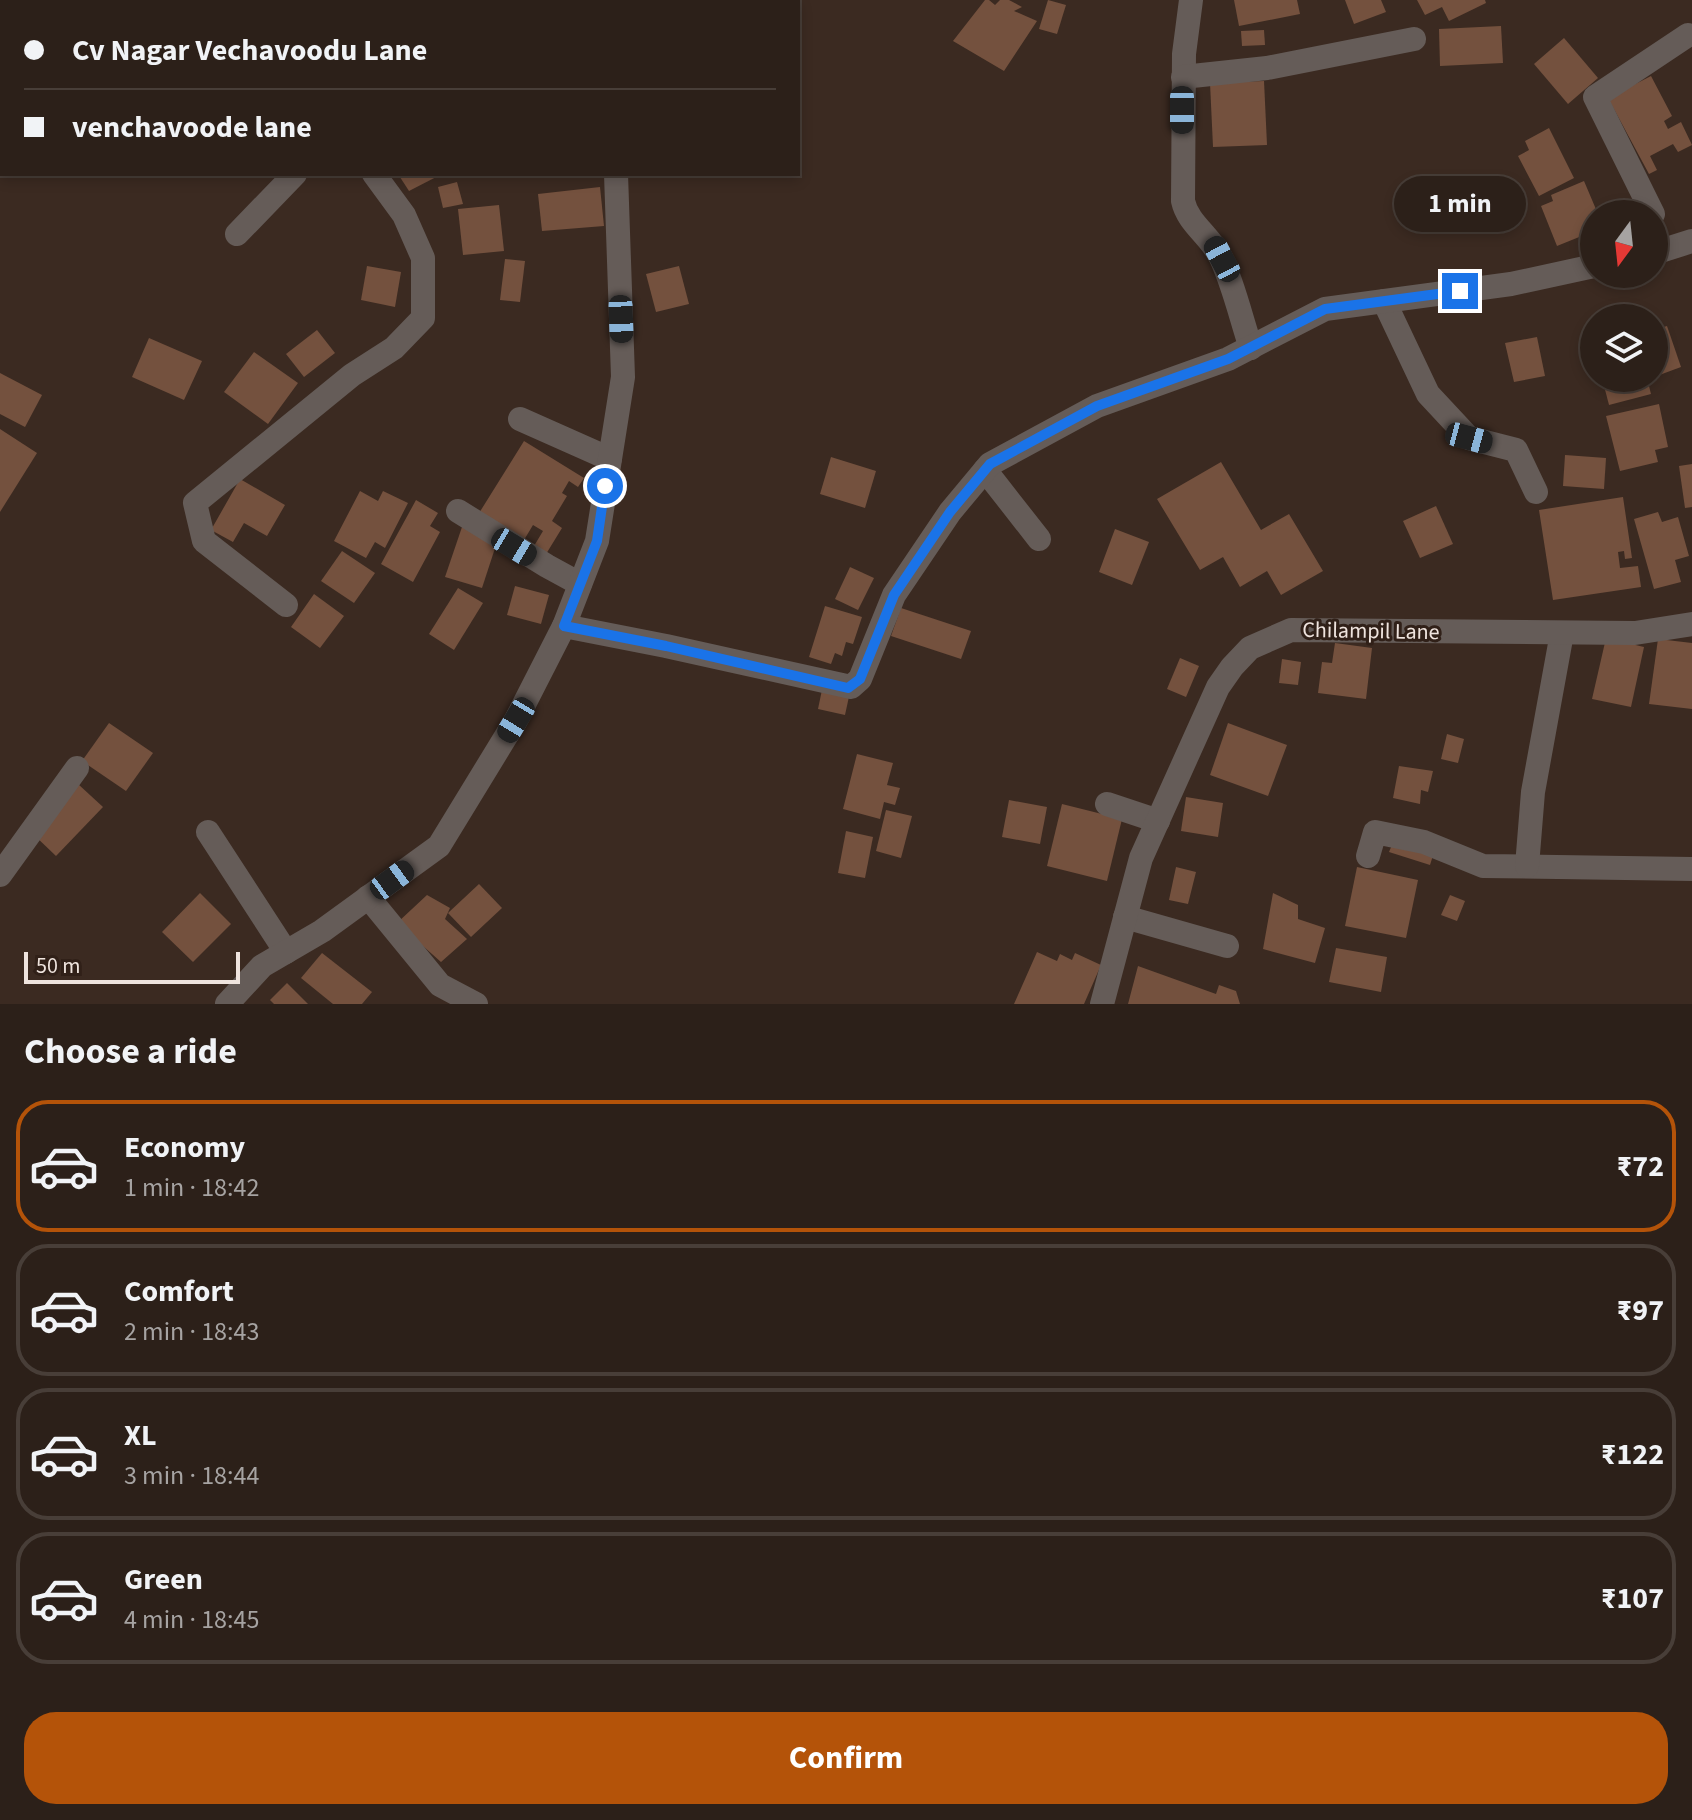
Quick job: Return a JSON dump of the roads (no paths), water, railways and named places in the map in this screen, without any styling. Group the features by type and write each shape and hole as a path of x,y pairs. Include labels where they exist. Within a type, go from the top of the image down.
{"street":[{"path":"1191,0 1183,77 1185,209 1196,226 1212,241 1222,259 1251,348"},
{"path":"1646,200 1595,97 1688,35"},
{"path":"1183,77 1267,68 1414,39"},
{"path":"237,234 293,176"},
{"path":"286,605 204,541 195,503 352,375 394,348 423,318 423,258 404,215 375,176"},
{"path":"227,1004 262,966 322,931 439,846 516,720 564,626 597,541 623,377 616,176"},
{"path":"564,626 851,687 860,679 894,595 950,512 990,464 1097,406 1228,359 1325,309 1511,284 1580,269"},
{"path":"1384,301 1428,394 1469,438 1516,450 1536,492"},
{"path":"520,419 610,459"},
{"path":"985,470 1039,539"},
{"path":"458,511 580,584"},
{"name":"Chilampil Lane","path":"1102,1004 1141,858 1218,687 1250,648 1291,630 1635,633 1692,624"},
{"path":"1527,866 1533,792 1562,633"},
{"path":"0,875 77,768"},
{"path":"1107,804 1158,821"},
{"path":"208,832 286,952"},
{"path":"1368,856 1375,832 1424,842 1483,866 1692,869"},
{"path":"368,897 440,985 476,1004"},
{"path":"1125,917 1227,946"}]}
